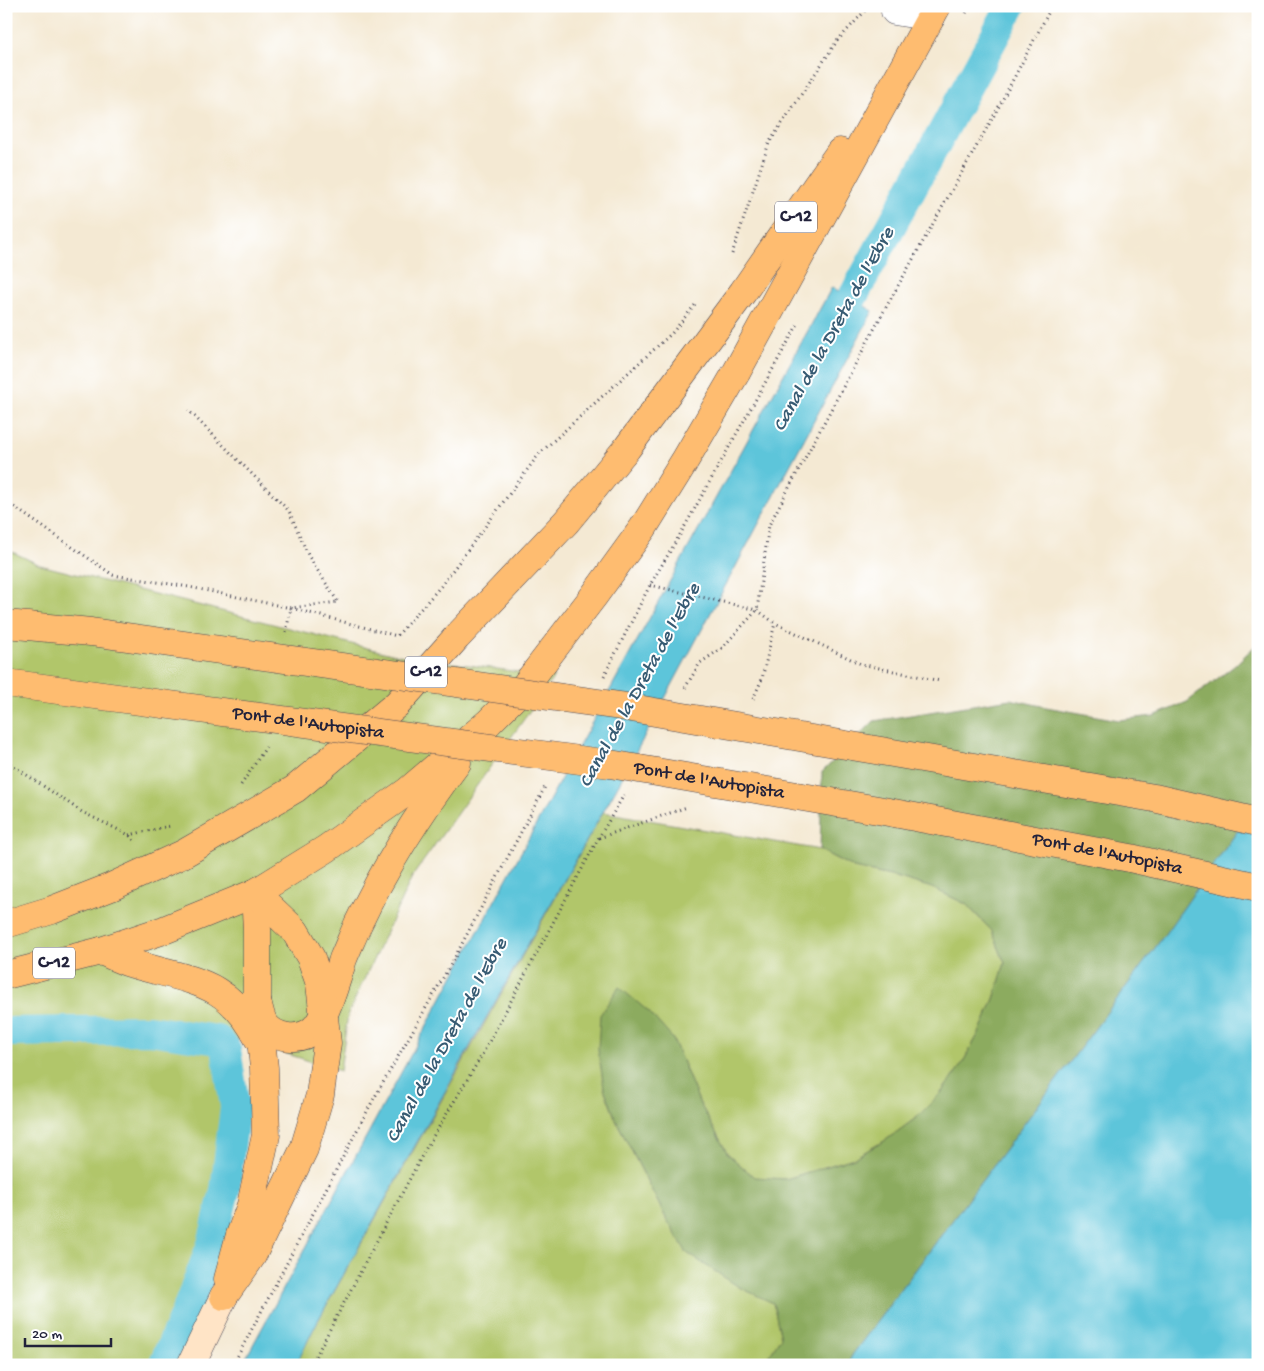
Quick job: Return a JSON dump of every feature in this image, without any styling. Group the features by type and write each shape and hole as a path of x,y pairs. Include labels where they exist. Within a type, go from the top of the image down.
{"main road":[{"name":"C-12","path":"6,975 102,951 164,930 255,893 326,849 408,791 489,722 524,687 643,528 684,462 736,373 934,12"},
{"name":"C-12","path":"6,924 52,910 156,867 209,839 294,789 397,704 463,630 566,522 627,448 703,348 915,46"},
{"path":"6,624 91,632 620,706 1154,798 1258,822"},
{"name":"Pont de l'Autopista","path":"6,683 610,764 878,810 1130,858 1258,887"},
{"path":"257,1001 264,1023 269,1029 282,1036 297,1036 314,1029 324,1012 358,925 384,873 424,808 489,722"},
{"path":"224,1296 240,1235 251,1205 266,1135 264,1068 257,1001 258,930 255,893"},
{"path":"224,1296 252,1256 304,1149 324,1073 326,1043 324,1012 320,984 311,958 303,942 281,916 255,893"},
{"path":"102,951 128,962 192,979 218,990 231,1001 255,1033 261,1045 264,1068"}],"street":[{"path":"897,6 895,11 934,12"},
{"path":"190,1365 224,1296"}],"path":[{"path":"731,260 769,143 837,41 863,15 868,6"},
{"path":"685,688 700,663 722,648 757,610 768,525 885,309 997,110 1052,6"},
{"path":"14,507 113,575 189,587 291,608 397,636 441,586 540,454 672,333 696,304"},
{"path":"188,410 289,511 309,557 338,602 291,608"},
{"path":"650,585 757,610 775,624 861,664 940,681"},
{"path":"286,635 291,608"},
{"path":"237,793 266,746"},
{"path":"6,761 82,812 129,835 156,867"},
{"path":"311,1365 425,1150 482,1055 598,838 627,790"},
{"path":"129,835 177,825"}],"green space":[{"path":"6,549 40,565 391,654 554,677 412,877 348,1014 340,1071 238,1038 241,1180 198,1316 174,1365 6,1365"},
{"path":"1258,643 1258,802 1158,944 853,1354 847,1365 763,1365 781,1337 773,1303 739,1287 687,1253 667,1220 616,1120 604,1088 598,1049 600,1015 619,987 649,1012 673,1039 700,1104 728,1154 754,1177 786,1179 854,1158 886,1140 916,1118 941,1093 962,1064 979,1033 994,999 1005,963 992,931 966,904 932,888 900,878 854,868 820,850 822,772 874,721 1010,699 1119,720 1154,716 1187,702 1234,666"},
{"path":"603,812 820,850 854,868 900,878 933,888 966,904 992,931 1005,963 994,999 979,1033 962,1064 941,1093 916,1118 886,1140 854,1158 786,1179 754,1178 728,1154 700,1104 673,1039 604,1088 616,1120 667,1220 739,1287 773,1302 781,1337 763,1365 296,1365 315,1326"}],"water":[{"path":"832,287 873,311 620,782 477,1034 315,1326 296,1365 242,1365 562,777"},
{"path":"1258,802 1258,1365 847,1365 853,1354 1158,944"}],"waterway":[{"name":"Canal de la Dreta de l'Ebre","path":"832,335 1011,6"},
{"path":"6,1032 149,1030 218,1040 226,1049 235,1107 225,1190 212,1244 164,1363"}]}
